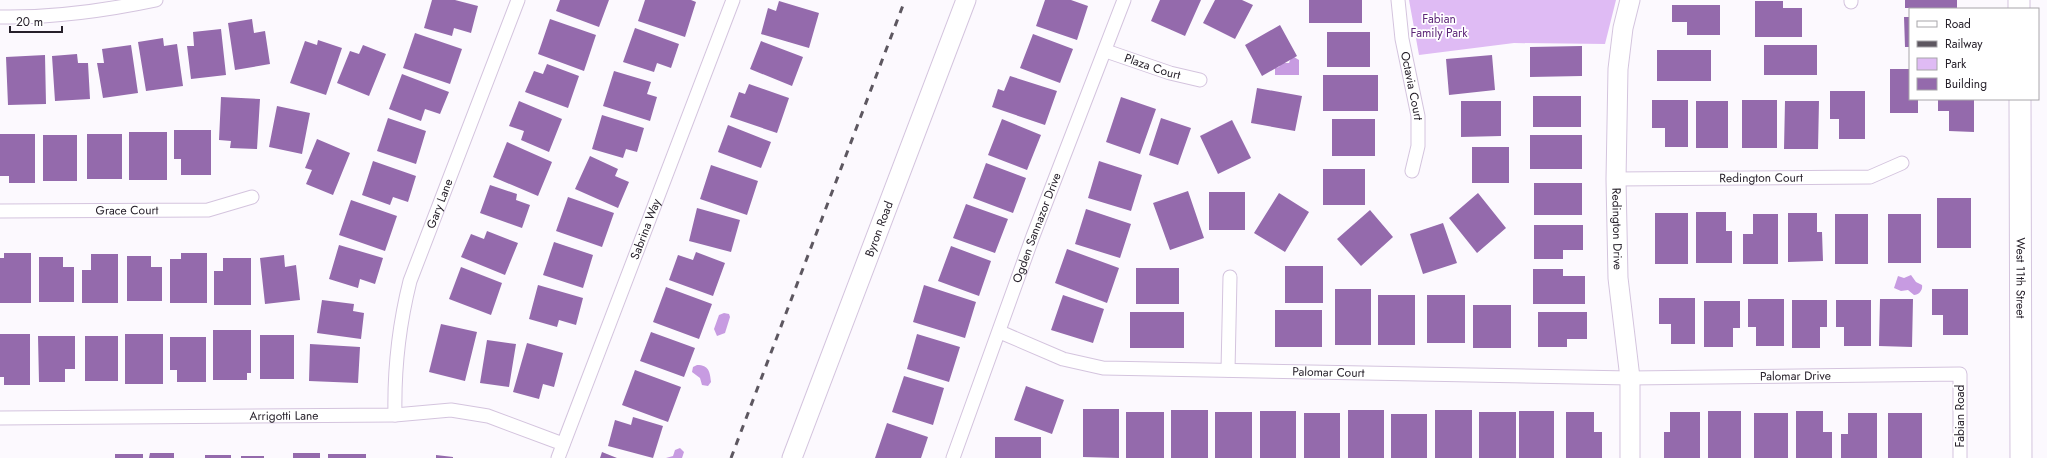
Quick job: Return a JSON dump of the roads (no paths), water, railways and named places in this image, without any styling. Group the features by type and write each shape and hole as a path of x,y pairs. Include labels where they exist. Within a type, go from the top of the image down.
{"main road":[{"name":"Byron Road","path":"792,458 966,0"},
{"name":"Redington Drive","path":"1630,0 1622,28 1618,69 1616,179 1618,278 1630,378 1630,458"},
{"name":"West 11th Street","path":"2020,100 2021,458"}],"street":[{"path":"0,17 29,17 97,11 156,0"},
{"name":"Gary Lane","path":"395,415 397,353 402,313 410,281 518,0"},
{"name":"Sabrina Way","path":"558,458 733,0"},
{"name":"Ogden Sannazor Drive","path":"953,458 1000,332 1033,236 1106,51 1124,0"},
{"name":"Octavia Court","path":"1398,0 1402,39 1418,116 1418,146 1412,171"},
{"name":"Plaza Court","path":"1106,51 1170,73 1200,80"},
{"name":"Redington Court","path":"1616,179 1870,177 1902,163"},
{"name":"Grace Court","path":"0,211 208,210 252,197"},
{"path":"1228,370 1230,277"},
{"name":"Palomar Court","path":"1000,332 1063,359 1103,368 1630,378"},
{"name":"Palomar Drive","path":"1630,378 1960,374"},
{"name":"Fabian Road","path":"1960,374 1960,458"},
{"name":"Arrigotti Lane","path":"0,418 395,415 451,410 488,416 563,444"}],"railway":[{"path":"731,458 905,0"}],"park label":[{"name":"Fabian Family Park","path":"1439,26"}]}
